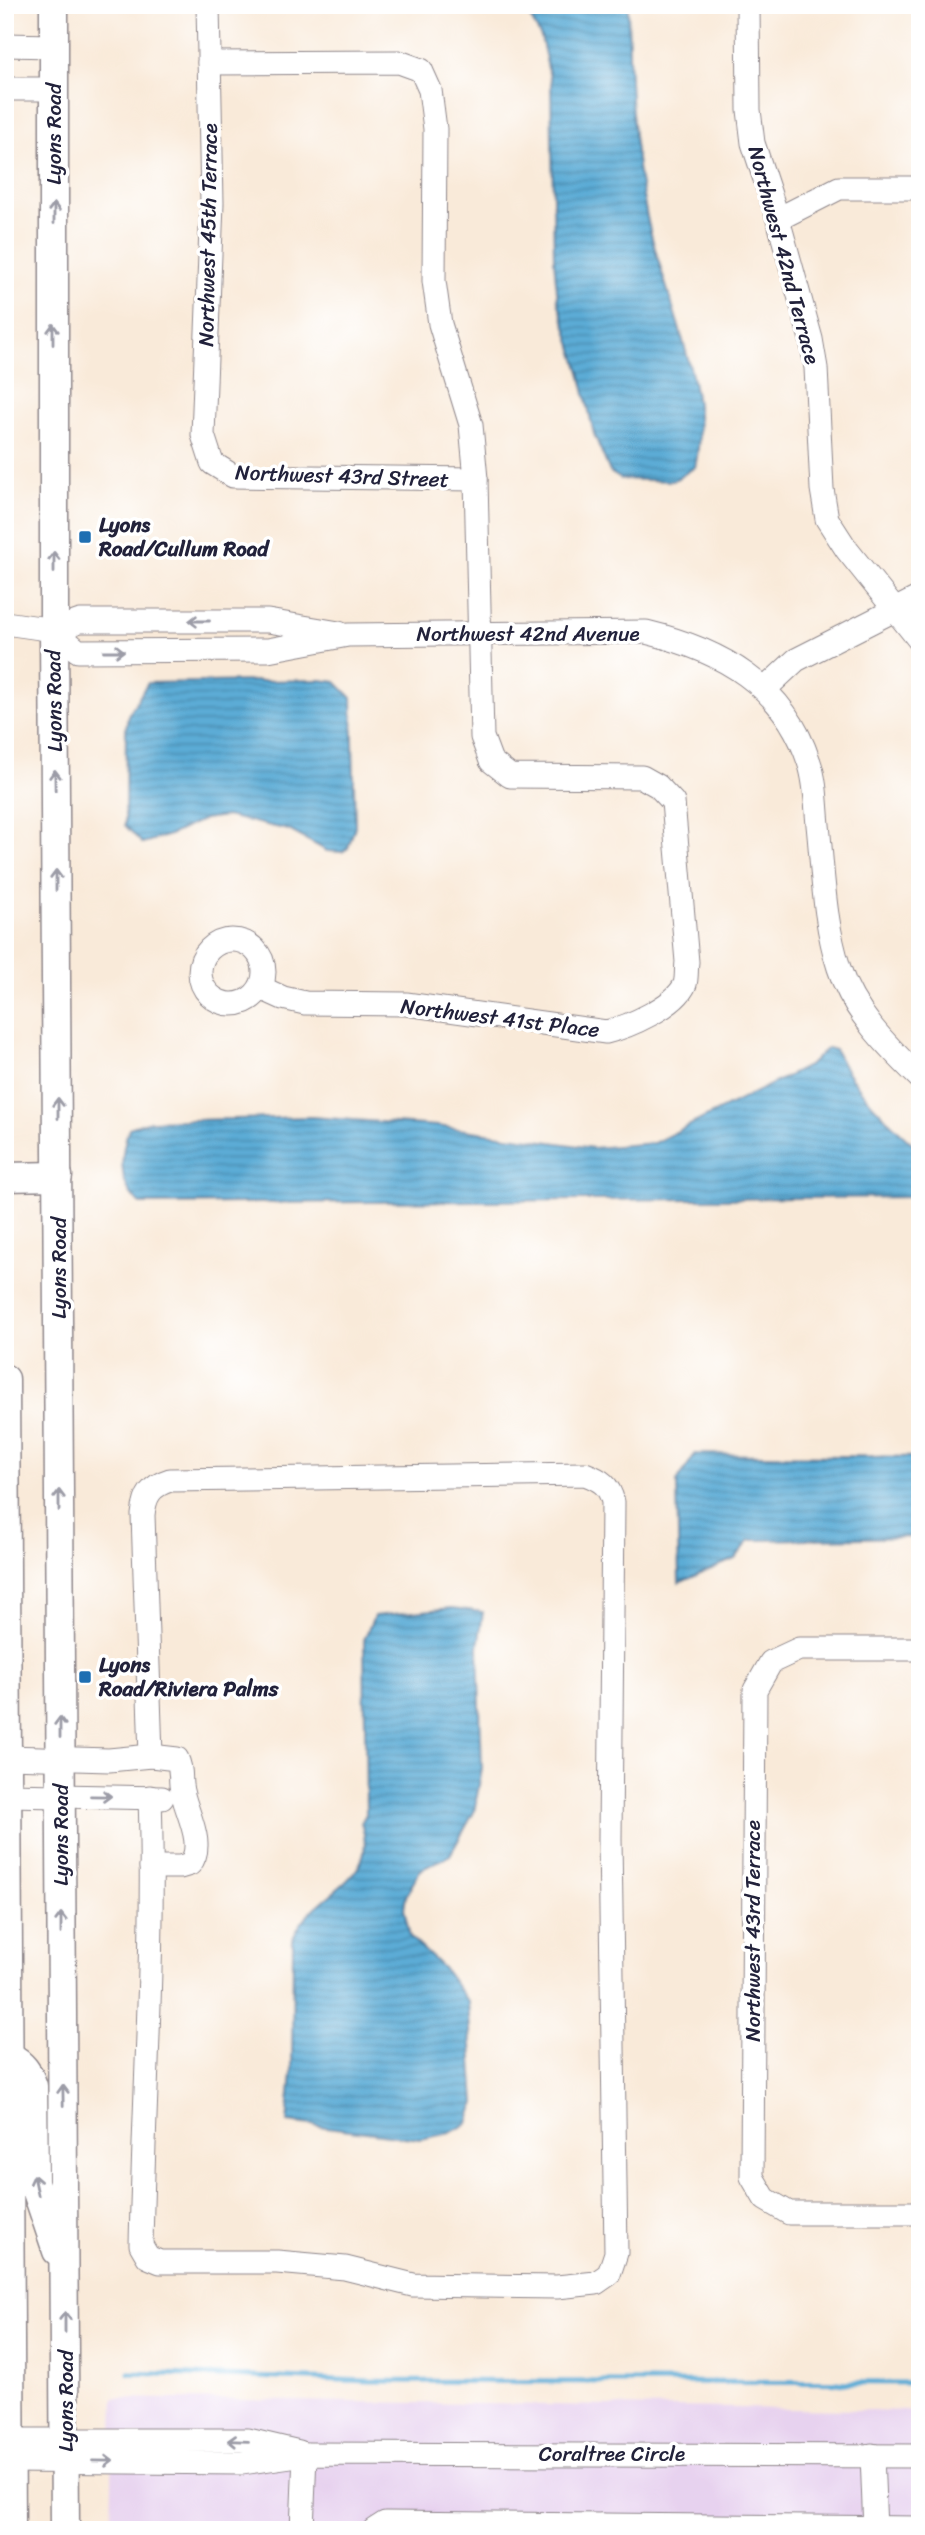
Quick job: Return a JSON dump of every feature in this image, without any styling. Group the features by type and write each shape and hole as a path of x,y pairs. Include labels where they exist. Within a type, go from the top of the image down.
{"main road":[{"name":"Lyons Road","path":"54,5 54,630 65,2530"},
{"path":"5,1177 58,1176"},
{"path":"5,1379 11,2530"},
{"path":"9,2057 20,2062 29,2073 33,2086 34,2183 65,2273"}],"street":[{"name":"Northwest 45th Terrace","path":"208,5 212,203 203,435 212,463"},
{"name":"Northwest 42nd Terrace","path":"748,5 749,110 753,143 778,219 811,339 816,368 821,489 827,519 847,550 920,641"},
{"path":"5,45 54,46"},
{"path":"209,63 399,62 421,70 430,90 435,129 436,292 440,324 471,425 476,479 480,634"},
{"path":"5,89 54,89"},
{"path":"778,219 839,188 920,188"},
{"name":"Northwest 43rd Street","path":"212,463 233,476 476,479"},
{"path":"765,689 796,660 920,597"},
{"name":"Northwest 42nd Avenue","path":"348,635 292,623 268,621 80,621 54,630 78,651 268,650 348,635 646,632 690,643 728,662 765,689 790,721 810,762 827,920 839,969 856,1006 888,1047 920,1078"},
{"path":"268,621 268,650"},
{"path":"5,623 54,630"},
{"name":"Northwest 41st Place","path":"261,988 283,998 305,1003 418,1005 606,1032 626,1028 670,1002 685,984 687,962 673,802 658,786 642,777 510,776 491,761 482,737 480,634"},
{"path":"150,1797 152,1956 144,2090 141,2245 148,2257 160,2262 277,2262 345,2268 412,2285 557,2287 596,2283 609,2274 616,2253 610,1839 611,1491 601,1480 585,1474 170,1480 158,1484 144,1501 143,1515 151,1756"},
{"name":"Northwest 43rd Terrace","path":"920,1649 799,1649 771,1662 755,1690 752,2177 765,2199 789,2213 920,2213"},
{"path":"8,1757 60,1759 151,1756 177,1759 183,1772 181,1787 189,1811 196,1853 190,1864 180,1867 151,1867"},
{"path":"8,1795 164,1798 181,1787"},
{"name":"Coraltree Circle","path":"10,2450 66,2450 248,2441 305,2454 920,2456"},
{"path":"302,2530 305,2454"},
{"path":"872,2455 875,2529"},
{"path":"374,2530 385,2523 920,2528"}],"shaded area":[{"path":"114,2398 920,2411 920,2530 111,2530"}],"water":[{"path":"523,5 628,5 629,60 637,163 654,246 692,374 697,406 699,438 695,467 673,481 621,479 610,472 594,434 580,372 558,301 554,260 551,82 541,37"},
{"path":"336,682 352,698 355,826 348,848 342,852 327,851 289,830 226,816 204,819 170,835 142,843 125,825 128,715 148,683"},
{"path":"827,1048 835,1050 861,1091 920,1150 920,1197 141,1204 133,1197 124,1179 124,1148 129,1128 150,1121 311,1117 437,1126 593,1148 654,1143 810,1065"},
{"path":"695,1454 920,1457 920,1537 750,1540 735,1559 679,1583 677,1482"},
{"path":"452,1608 483,1612 478,1647 482,1769 474,1812 450,1855 420,1870 406,1896 404,1909 410,1937 443,1968 468,2002 475,2103 468,2123 450,2133 420,2139 287,2122 292,2074 293,1939 302,1922 314,1909 353,1874 362,1860 365,1843 361,1823 366,1814 364,1640 374,1616"}],"waterway":[{"path":"129,2373 370,2381 920,2383"}],"place":[{"name":"Lyons Road/Cullum Road","path":"85,537"},
{"name":"Lyons Road/Riviera Palms","path":"85,1677"}]}
